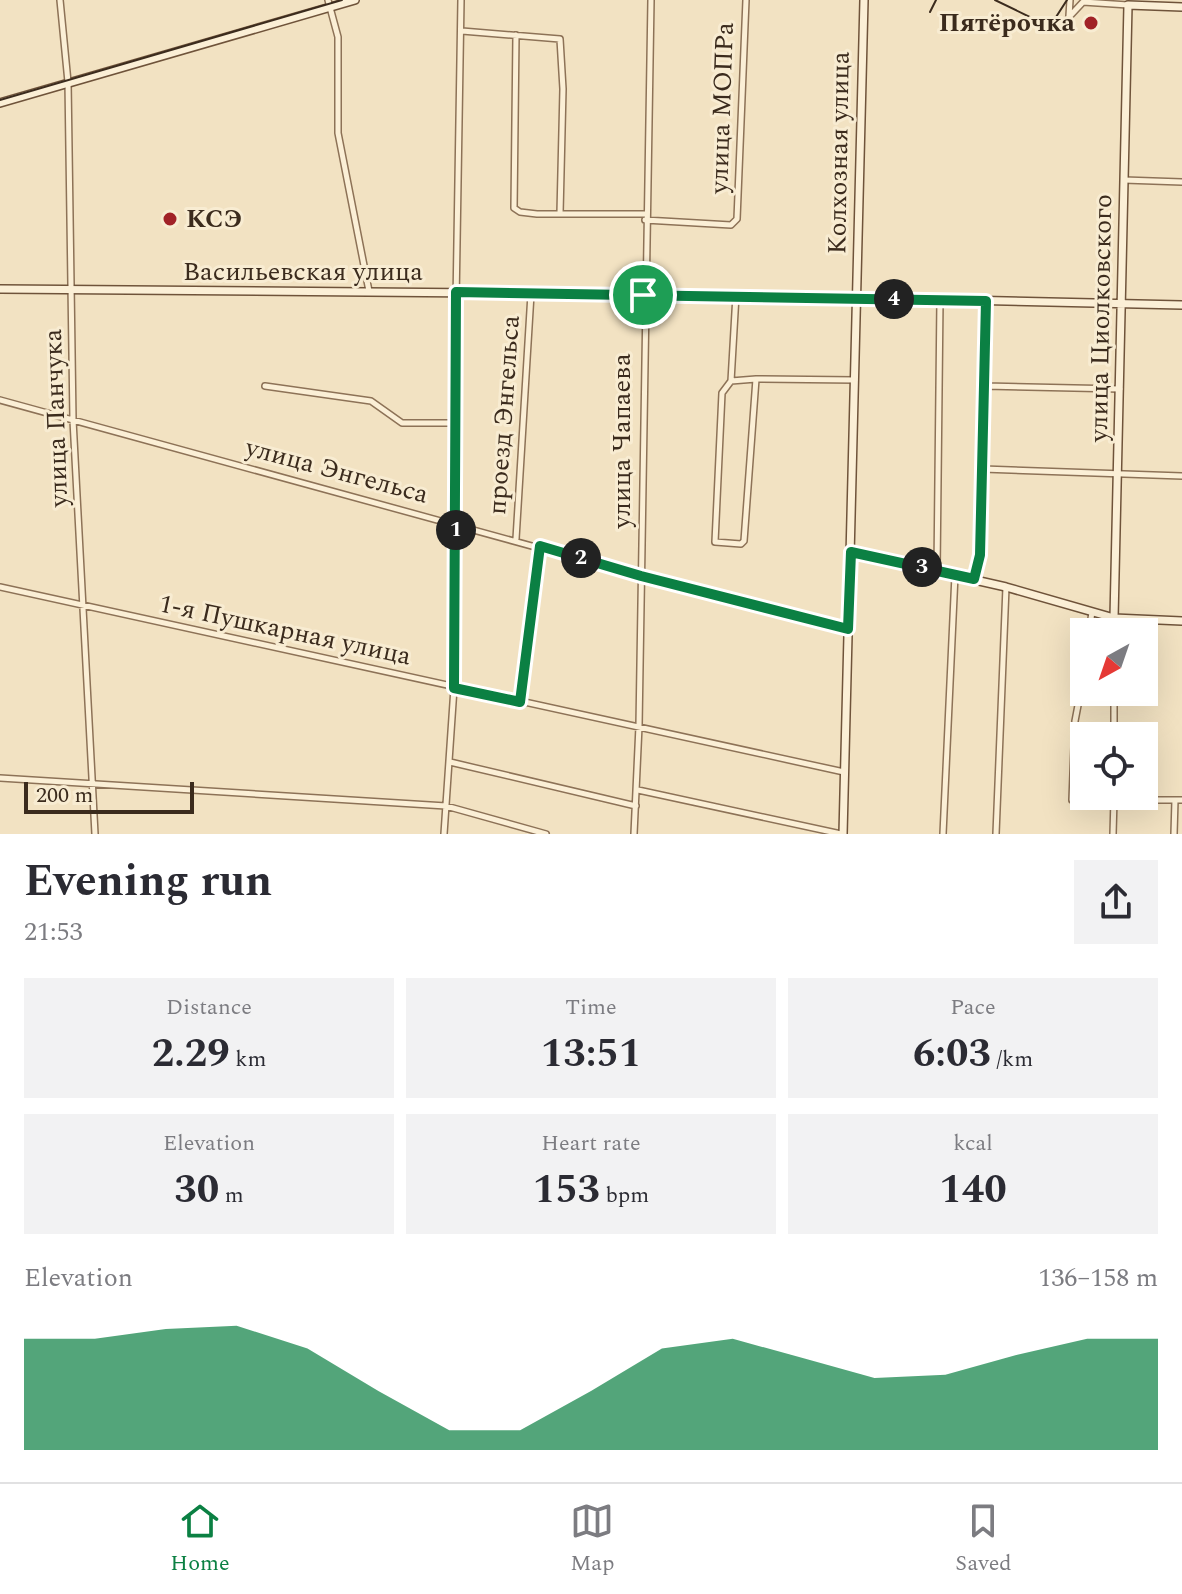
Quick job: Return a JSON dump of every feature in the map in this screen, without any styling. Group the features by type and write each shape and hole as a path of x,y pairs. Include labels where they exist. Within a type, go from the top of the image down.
{"main road":[{"path":"0,103 329,3 355,0"},
{"name":"Колхозная улица","path":"842,834 864,0"},
{"path":"1128,5 1161,3 1182,7"},
{"name":"улица Циолковского","path":"1114,618 1128,5"},
{"name":"Васильевская улица","path":"0,289 736,295 1182,305"},
{"path":"851,552 1006,587 1114,618"},
{"path":"1158,620 1182,621"}],"street":[{"name":"улица Панчука","path":"60,0 68,82 73,420 95,834"},
{"path":"444,834 454,688 457,524 454,423 461,0"},
{"name":"улица Чапаева","path":"634,834 638,790 643,295 651,0"},
{"name":"улица МОПРа","path":"645,217 731,225 737,219 746,0"},
{"path":"1070,0 1069,17 1083,2 1128,5"},
{"path":"329,3 338,37 338,133 369,291"},
{"path":"462,31 554,36 562,42 560,213"},
{"path":"516,35 514,208 520,212 645,217"},
{"path":"1124,180 1182,182"},
{"name":"проезд Энгельса","path":"516,539 531,293"},
{"path":"736,295 731,381 722,393 714,539 718,543 744,541 756,379"},
{"path":"937,570 940,300"},
{"path":"974,579 980,555 986,301"},
{"path":"731,381 855,380"},
{"path":"265,386 371,401 402,423 454,423"},
{"path":"985,386 1120,389"},
{"name":"улица Энгельса","path":"0,400 516,539 641,576 848,629"},
{"path":"983,469 1182,476"},
{"path":"520,702 540,546"},
{"path":"943,834 955,575"},
{"name":"1-я Пушкарная улица","path":"0,587 844,772"},
{"path":"996,834 1006,587"},
{"path":"1091,618 1092,612"},
{"path":"450,762 636,806"},
{"path":"0,778 446,806 546,834"},
{"path":"638,790 842,834"},
{"path":"1158,799 1178,800 1174,834"},
{"path":"1113,834 1114,810"}],"tram line":[{"path":"0,100 342,0"},
{"path":"930,12 936,0"},
{"path":"995,0 1038,21 1056,17 1067,0"}],"place":[{"name":"Пятёрочка","path":"1091,23"},
{"name":"КСЭ","path":"170,219"}],"route":[{"path":"456,292 643,295 986,301 980,555 974,579 851,552 848,629 641,576 540,546 520,702 454,688 456,292"}]}
